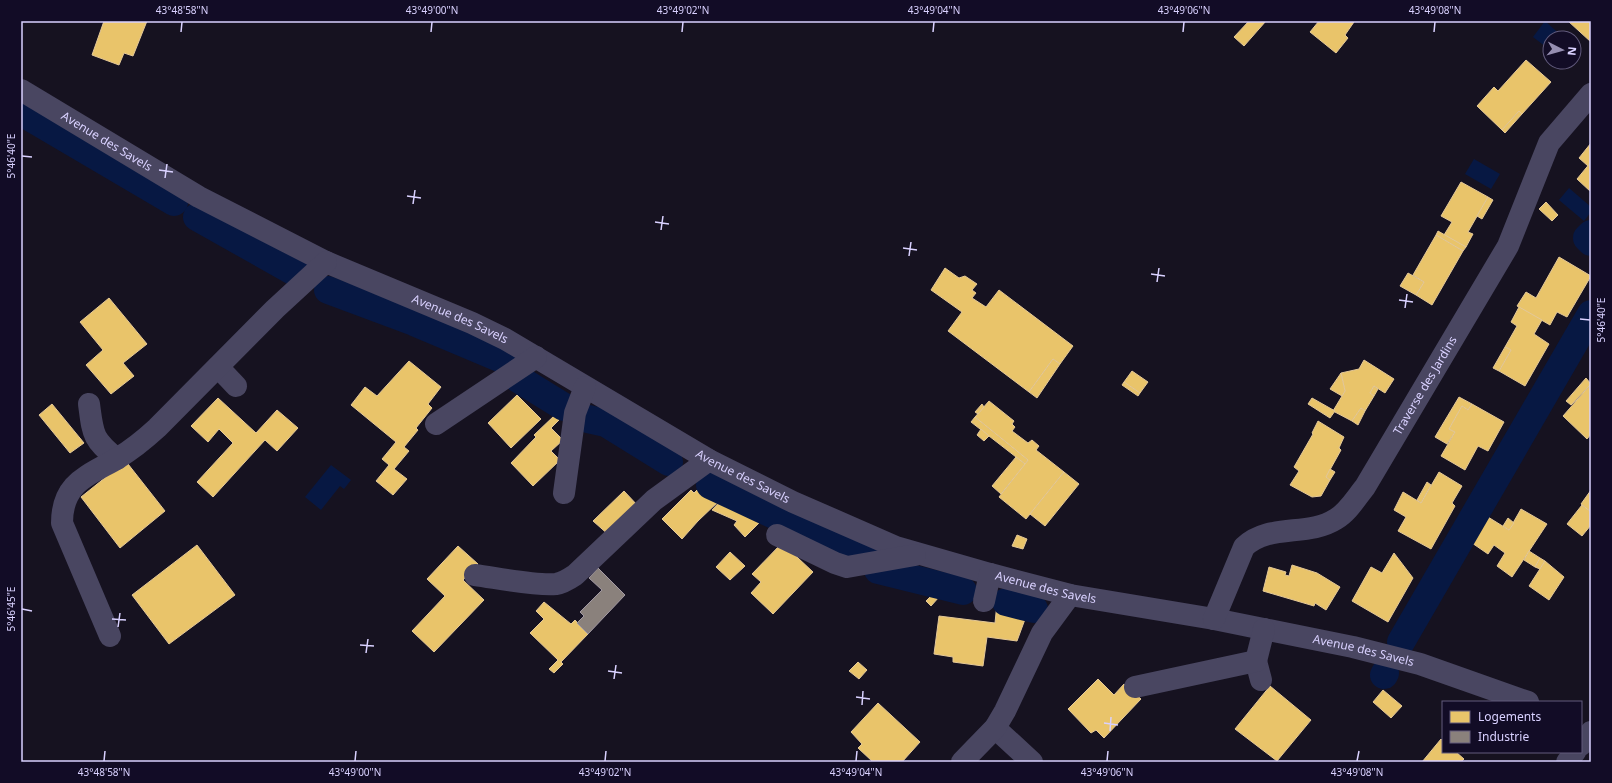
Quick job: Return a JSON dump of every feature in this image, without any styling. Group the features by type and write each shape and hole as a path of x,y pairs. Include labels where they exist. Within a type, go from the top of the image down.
{"street":[{"name":"Avenue des Savels","path":"21,90 199,197 326,262 472,323 536,356 585,387 709,460 793,502 896,547 1070,595 1214,619 1353,647 1420,664 1525,701"},
{"name":"Traverse des Jardins","path":"1214,619 1244,546 1250,540 1258,536 1275,532 1323,526 1337,519 1346,511 1365,487 1508,246 1549,143 1591,94"},
{"path":"110,636 62,523 62,509 69,491 79,479 117,459 137,446 158,428 275,309 326,262"},
{"path":"436,424 536,356"},
{"path":"218,367 236,386"},
{"path":"564,493 575,413 585,387"},
{"path":"89,404 94,434 100,446 117,459"},
{"path":"475,575 556,584 567,580 575,575 601,544 650,495 709,460"},
{"path":"777,535 835,563 847,567 918,554"},
{"path":"984,601 990,574"},
{"path":"962,762 995,728 1005,711 1042,633 1070,595"},
{"path":"1135,687 1259,670 1264,629"},
{"path":"995,728 1032,762"},
{"path":"1582,744 1591,732"},
{"path":"1567,762 1574,753"}],"water":[{"path":"1545,21 1555,30 1542,30 1542,44 1533,37"},
{"path":"1474,159 1500,174 1491,189 1465,174"},
{"path":"1569,188 1591,207 1591,212 1584,221 1559,200"},
{"path":"331,465 351,480 344,489 340,486 321,510 305,497"}],"building: Logements":[{"path":"104,21 147,21 133,56 124,53 119,65 92,55"},
{"path":"1249,21 1266,21 1244,46 1234,37"},
{"path":"1319,21 1354,22 1345,35 1348,38 1336,53 1310,32"},
{"path":"1568,21 1591,21 1591,42 1582,34 1582,30 1578,30"},
{"path":"1526,60 1551,82 1522,114 1519,111 1502,130 1477,106 1494,87 1498,91"},
{"path":"1519,111 1522,114 1505,133 1502,130"},
{"path":"1591,143 1591,162 1588,166 1579,158"},
{"path":"1591,162 1591,192 1577,179"},
{"path":"1461,182 1488,197 1468,232 1473,234 1466,247 1444,235 1452,222 1441,216"},
{"path":"1488,197 1493,200 1482,219 1477,216"},
{"path":"1546,202 1558,215 1552,221 1539,209"},
{"path":"1438,231 1466,247 1463,251 1436,235"},
{"path":"1436,235 1463,251 1432,305 1416,295 1424,282 1413,275"},
{"path":"1559,257 1591,276 1567,317 1557,312 1550,325 1517,306 1526,292 1536,298"},
{"path":"945,268 959,278 965,276 977,284 972,290 976,293 972,298 986,307 999,290 1073,346 1060,364 1053,359 1029,392 948,331 962,312 931,290"},
{"path":"1408,273 1424,282 1416,295 1400,286"},
{"path":"109,298 147,344 123,363 134,376 111,394 86,365 103,350 80,322"},
{"path":"1519,307 1542,320 1534,334 1549,344 1525,386 1499,371 1511,350 1505,347 1517,326 1511,322"},
{"path":"1505,347 1511,350 1499,371 1493,368"},
{"path":"1053,359 1060,364 1037,398 1029,392"},
{"path":"1364,360 1394,379 1385,393 1374,386 1370,393 1374,396 1365,411 1361,408 1352,421 1333,411 1345,391 1341,373 1359,369"},
{"path":"409,361 441,387 428,404 432,408 416,428 418,430 404,447 409,451 394,469 407,479 393,495 376,481 389,465 382,459 396,442 351,405 365,387 377,396"},
{"path":"1132,371 1148,382 1140,393 1124,382"},
{"path":"1341,373 1345,391 1342,396 1330,389"},
{"path":"1586,378 1591,384 1571,405 1566,401"},
{"path":"1124,382 1140,393 1138,396 1122,385"},
{"path":"1591,384 1591,434 1587,439 1563,416"},
{"path":"1374,386 1378,389 1374,396 1370,393"},
{"path":"517,395 541,419 511,448 488,423"},
{"path":"1459,397 1472,404 1468,410 1462,406 1449,429 1455,432 1447,444 1435,437"},
{"path":"218,398 256,433 277,410 298,428 277,451 265,440 213,497 197,482 233,443 219,429 208,442 191,426"},
{"path":"1312,398 1335,411 1330,418 1308,404"},
{"path":"989,401 1014,421 1012,424 1015,427 1012,431 1028,443 1032,440 1039,446 1036,450 1064,472 1026,519 999,497 1028,460 975,417"},
{"path":"52,404 84,443 70,453 39,415"},
{"path":"982,404 984,407 978,414 975,412"},
{"path":"1472,404 1504,422 1488,451 1478,446 1465,470 1441,456 1455,432 1449,429 1462,406 1468,410"},
{"path":"1361,408 1365,411 1358,425 1352,421"},
{"path":"555,415 559,420 551,428 563,440 551,451 560,460 533,486 511,463 536,437 534,435"},
{"path":"975,417 1028,460 1025,464 971,422"},
{"path":"1318,421 1344,437 1339,448 1341,450 1326,477 1330,480 1321,496 1312,497 1290,485 1299,471 1294,467 1313,434 1312,433"},
{"path":"981,429 989,436 984,441 977,435"},
{"path":"1016,457 1025,464 1001,494 992,486"},
{"path":"128,464 165,511 120,548 81,497 121,465"},
{"path":"1330,469 1335,472 1330,480 1326,477"},
{"path":"1064,472 1079,484 1045,526 1030,514"},
{"path":"1439,472 1462,486 1452,503 1455,506 1431,549 1398,531 1406,517 1394,510 1403,492 1421,503"},
{"path":"1427,482 1431,485 1421,503 1417,500"},
{"path":"699,488 720,500 682,539 662,519 691,490 694,493"},
{"path":"1591,490 1591,512 1581,504"},
{"path":"624,491 639,507 610,536 593,521"},
{"path":"724,497 765,517 745,537 734,525 737,521 712,510"},
{"path":"1582,505 1591,512 1591,525 1582,536 1567,524"},
{"path":"1521,509 1547,524 1512,577 1497,566 1505,553 1494,545 1488,554 1472,543 1488,517 1509,530"},
{"path":"1508,518 1514,523 1509,530 1503,526"},
{"path":"1017,535 1027,539 1023,549 1012,546"},
{"path":"782,543 813,572 773,614 751,593 761,582 752,574"},
{"path":"197,545 235,595 169,644 132,595"},
{"path":"458,546 478,564 463,580 484,600 434,652 412,631 445,596 427,579"},
{"path":"1529,551 1540,558 1535,567 1524,560"},
{"path":"730,552 745,566 730,580 716,567"},
{"path":"1394,553 1413,578 1388,622 1352,601 1371,567 1382,573"},
{"path":"1540,558 1545,561 1540,569 1535,567"},
{"path":"1545,561 1564,577 1549,600 1529,586"},
{"path":"1292,565 1317,573 1340,587 1326,610 1315,603 1314,606 1263,591 1269,567 1286,572 1285,575 1289,576"},
{"path":"934,593 939,597 931,606 926,601"},
{"path":"544,602 571,624 575,620 588,634 561,662 563,664 554,673 549,669 558,660 530,633 544,619 536,611"},
{"path":"997,603 1028,611 1017,641 987,637 983,666 953,662 953,657 934,654 939,616 995,623"},
{"path":"858,662 867,670 859,679 849,671"},
{"path":"1098,679 1114,695 1124,684 1141,699 1104,738 1096,730 1091,733 1068,709"},
{"path":"1270,686 1311,720 1277,761 1235,729"},
{"path":"1383,690 1402,706 1391,718 1373,702"},
{"path":"878,703 920,742 902,762 873,762 858,748 862,744 851,732"},
{"path":"1441,739 1442,753 1457,753 1464,759 1461,762 1422,762"}],"building: Industrie":[{"path":"598,568 625,595 588,634 577,623 584,616 580,612 602,590 589,578"}],"waterway":[{"path":"21,112 174,202"},
{"path":"197,217 300,275"},
{"path":"1591,234 1587,238 1591,242"},
{"path":"328,290 414,322 502,359"},
{"path":"1401,642 1591,314"},
{"path":"517,378 564,407"},
{"path":"588,419 606,423 669,462"},
{"path":"710,485 785,520 867,552"},
{"path":"878,570 963,591"},
{"path":"1006,602 1034,609"}]}
